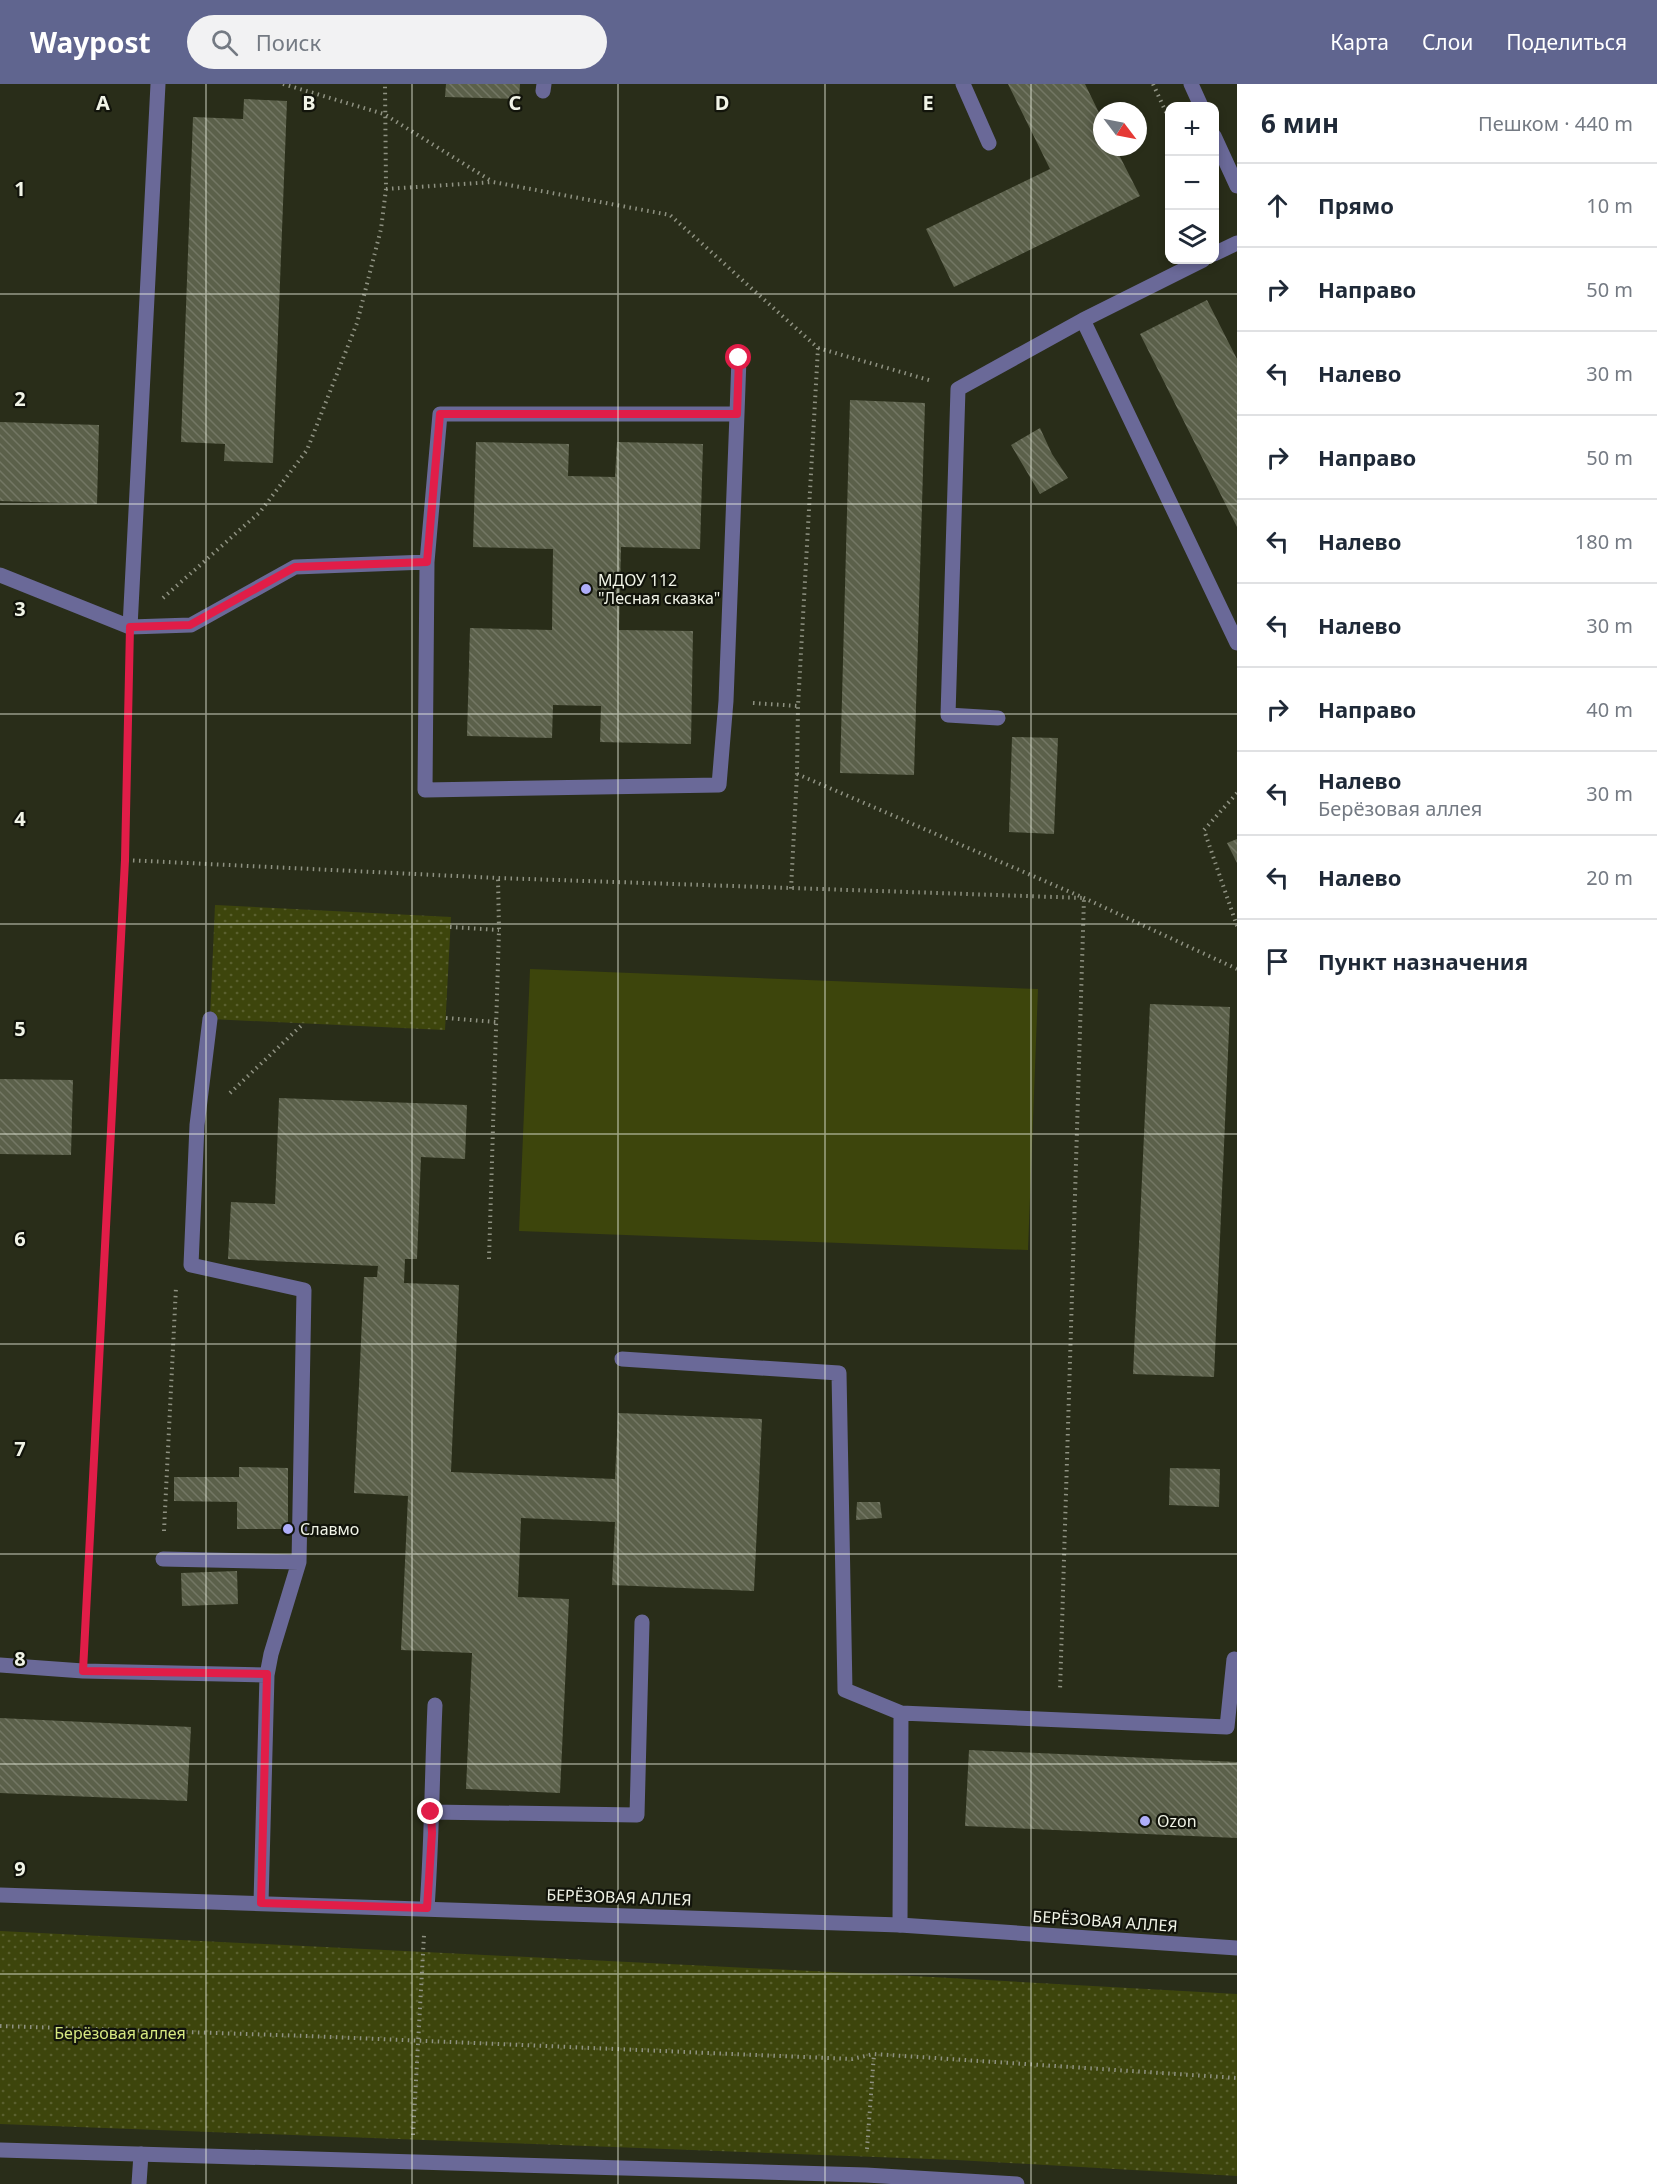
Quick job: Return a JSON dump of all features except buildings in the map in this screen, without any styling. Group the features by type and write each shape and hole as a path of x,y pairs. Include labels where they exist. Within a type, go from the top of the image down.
{"street":[{"path":"130,627 158,84"},
{"path":"963,84 989,142"},
{"path":"1191,84 1199,102"},
{"path":"1219,145 1237,186"},
{"path":"1219,252 1237,243"},
{"path":"998,718 948,716 958,389 1083,320 1195,264"},
{"path":"1083,320 1237,642"},
{"path":"737,414 440,414 427,562 425,790 719,784 726,701 737,414 739,358"},
{"path":"0,575 130,627 190,625 295,567 427,562"},
{"path":"210,1019 197,1125 191,1266 304,1290 299,1562 267,1674 261,1903"},
{"path":"622,1359 838,1373 845,1690 901,1713 1227,1726 1234,1659"},
{"path":"162,1559 299,1562"},
{"path":"431,1812 637,1815 642,1622"},
{"path":"0,1665 83,1671 267,1674"},
{"path":"427,1908 432,1833 435,1705"},
{"path":"900,1925 901,1713"},
{"name":"БЕРЁЗОВАЯ АЛЛЕЯ","path":"0,1895 900,1925 1237,1948"},
{"path":"0,2150 1017,2184"},
{"path":"139,2184 141,2154"}],"path":[{"path":"284,84 384,114 493,182"},
{"path":"83,1671 125,860 130,627 260,512 307,450 357,323 381,229 386,189 385,84"},
{"path":"1153,84 1165,110"},
{"path":"818,348 958,389"},
{"path":"726,701 798,706"},
{"path":"797,774 1083,898 1237,969"},
{"path":"1237,793 1204,830 1237,926"},
{"path":"125,860 498,878 1083,898"},
{"path":"489,1259 499,930 498,878"},
{"path":"1059,1719 1083,898"},
{"path":"450,927 499,930"},
{"path":"446,1018 496,1022"},
{"path":"230,1094 304,1023"},
{"path":"162,1559 177,1285 191,1266"},
{"path":"412,2163 422,1961 427,1908"},
{"path":"0,2026 852,2059 874,2054 1237,2078"},
{"path":"865,2180 874,2054"}],"green space":[{"path":"215,905 451,917 445,1030 210,1019"},
{"path":"530,969 1038,989 1028,1250 519,1231"},
{"name":"Берёзовая аллея","path":"0,1931 1237,1994 1237,2176 957,2160 0,2124"}],"place":[{"name":"МДОУ 112 \"Лесная сказка\"","path":"586,589"},
{"name":"Славмо","path":"288,1529"},
{"name":"Ozon","path":"1145,1821"}],"route":[{"path":"431,1812 432,1833 427,1908 261,1903 267,1674 83,1671 125,860 130,627 190,625 295,567 427,562 440,414 737,414 739,358"}]}
